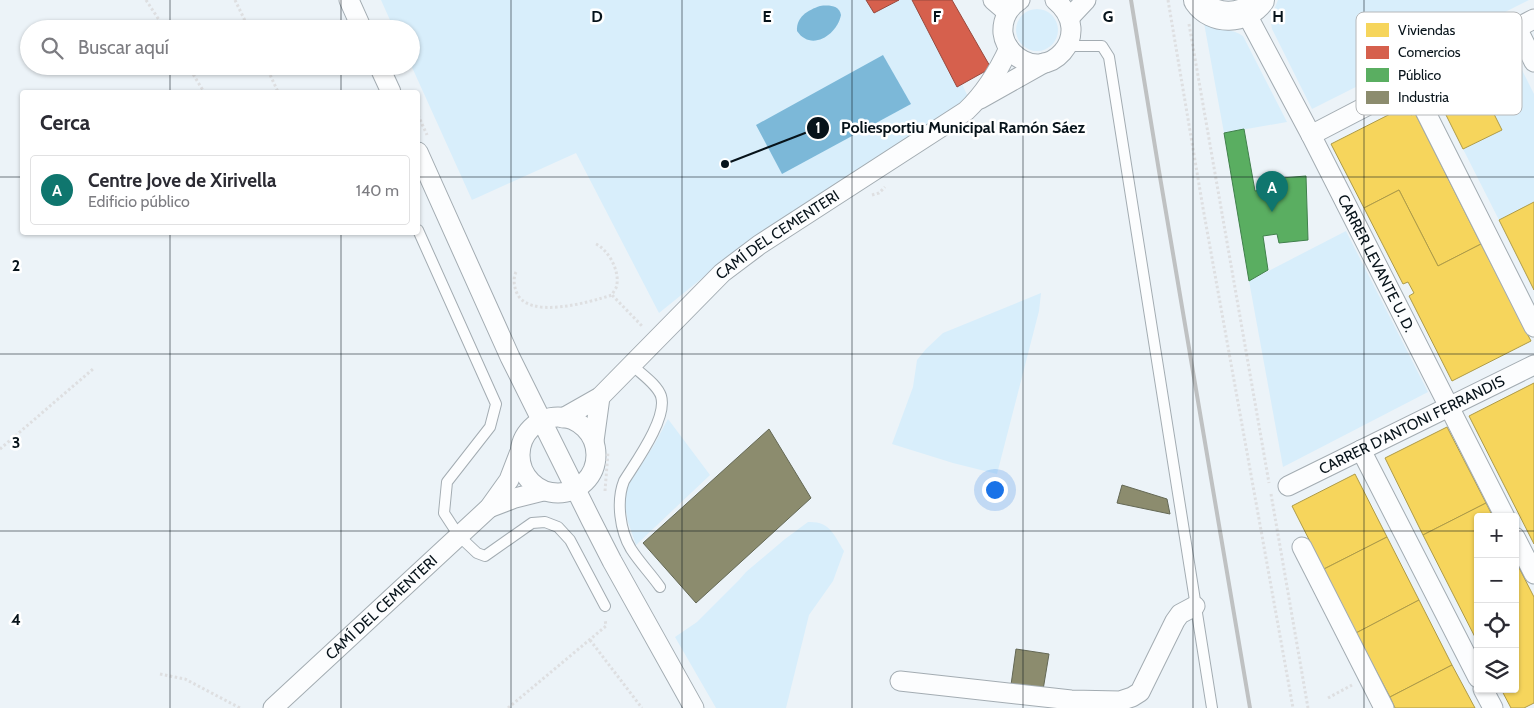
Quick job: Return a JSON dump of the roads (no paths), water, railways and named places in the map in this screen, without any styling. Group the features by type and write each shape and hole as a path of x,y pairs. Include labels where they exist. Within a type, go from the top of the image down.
{"street":[{"path":"349,0 358,20"},
{"path":"1055,0 1064,7 1070,17 1072,27 1068,46"},
{"path":"1070,17 1086,0"},
{"path":"1007,4 1003,32 1005,43 1019,59 1029,63 1044,63"},
{"path":"1193,9 1210,11 1221,16 1234,16 1253,6"},
{"name":"CARRER LEVANTE U. D.","path":"1253,6 1311,135 1503,513"},
{"path":"1522,25 1534,19"},
{"path":"1522,38 1534,62"},
{"name":"CAMÍ DEL CEMENTERI","path":"976,101 1044,63 1051,62 1061,55 1068,46"},
{"name":"CAMÍ DEL CEMENTERI","path":"273,708 488,508 509,480 521,446 531,427 600,397 722,273 759,245 966,111 976,101 997,72 1009,48"},
{"path":"383,75 390,90"},
{"path":"1311,135 1356,112"},
{"path":"1427,115 1534,327"},
{"path":"420,156 510,357 531,398 555,418 576,489 612,561 694,708"},
{"name":"CARRER D'ANTONI FERRANDIS","path":"1288,486 1534,365"},
{"path":"592,520 593,471 596,456 594,441 600,397"},
{"path":"531,398 521,446 522,468 530,482 592,520"},
{"path":"555,418 574,420 586,429 594,441"},
{"path":"1361,450 1474,670"},
{"path":"576,489 584,484 593,471"},
{"name":"CAMÍ DEL CEMENTERI","path":"488,508 515,498 546,491 557,494 572,492 576,489"},
{"path":"1519,545 1534,574"},
{"path":"1302,548 1384,708"},
{"path":"900,681 1072,700 1120,701 1132,698 1140,692 1174,621 1180,614 1195,606"},
{"path":"1485,693 1493,708"}],"lane":[{"path":"1068,46 1102,46 1109,57 1212,708"},
{"path":"420,234 496,404 490,427 447,482 444,513 459,536 477,553 484,556 532,523 545,522 558,527 570,540 605,606"},
{"path":"632,365 654,385 661,396 663,409 654,430 620,490 619,512 630,548 660,587"}],"water":[{"path":"820,6 836,7 841,15 839,22 823,38 809,40 797,31 798,22 807,12"},
{"path":"883,55 911,104 782,174 756,125"}],"railway":[{"path":"1131,0 1250,708"}],"place":[{"name":"Poliesportiu Municipal Ramón Sáez","path":"725,164"},
{"name":"Centre Jove de Xirivella","path":"1272,212"}]}
